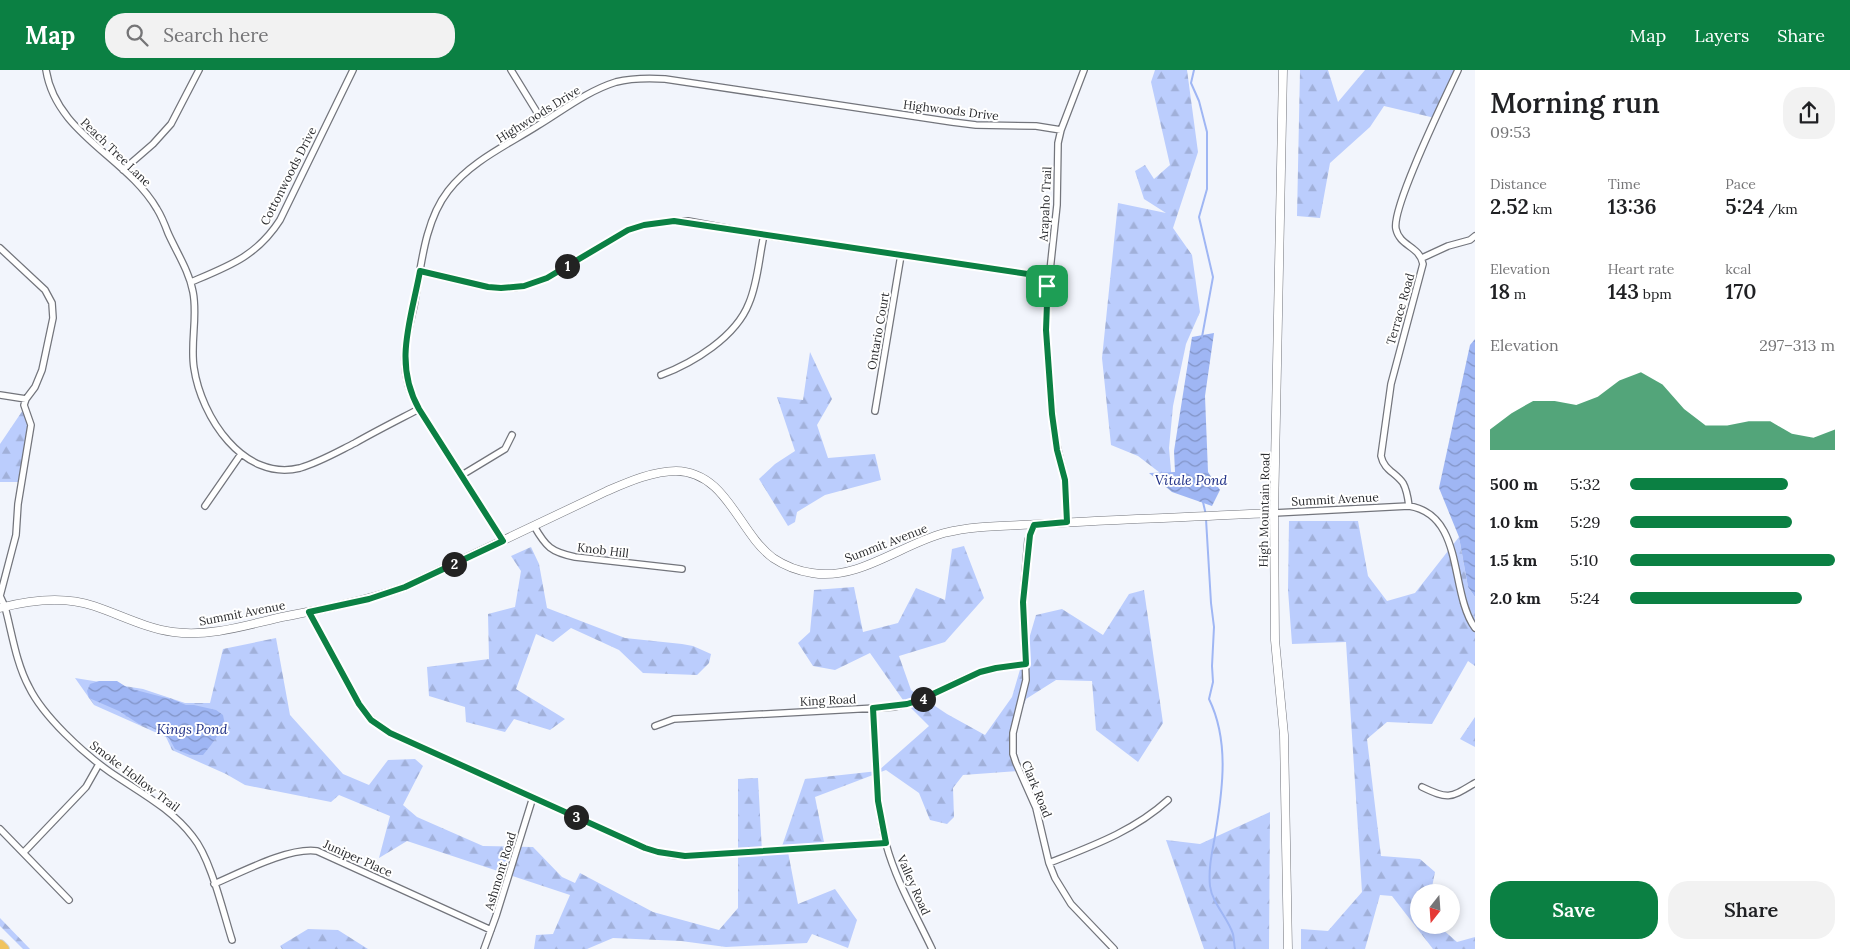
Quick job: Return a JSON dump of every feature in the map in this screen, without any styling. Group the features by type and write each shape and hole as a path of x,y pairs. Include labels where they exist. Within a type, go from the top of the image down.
{"highway":[{"path":"0,945 4,949"}],"street":[{"name":"Peach Tree Lane","path":"46,70 55,99 67,118 139,185 158,210 191,282 195,306 192,354 197,383 207,410 215,423 242,454 259,465 271,468 282,470 301,467 331,455 419,409"},
{"path":"123,170 153,144 171,124 199,70"},
{"name":"Cottonwoods Drive","path":"191,282 243,258 255,250 273,231 353,70"},
{"path":"511,70 543,122"},
{"path":"634,70 635,78"},
{"name":"Arapaho Trail","path":"1067,522 1065,480 1054,433 1046,330 1048,277 1055,232 1057,158 1061,130 1084,70"},
{"name":"High Mountain Road","path":"1283,70 1274,513 1275,640 1284,735 1288,949"},
{"name":"Terrace Road","path":"1409,506 1406,488 1385,467 1381,456 1390,384 1422,270 1422,258 1399,237 1395,224 1419,156 1458,70"},
{"name":"Highwoods Drive","path":"503,541 419,409 408,385 404,361 420,271 434,216 456,182 476,164 591,93 618,82 635,78 665,79 976,125 1036,126 1061,130"},
{"path":"420,271 488,287 512,288 524,286 547,278 616,236 644,225 659,222 688,222 1048,277"},
{"path":"660,375 679,368 719,341 737,325 753,292 764,235"},
{"path":"1422,258 1448,246 1470,240 1475,236"},
{"path":"0,248 45,290 53,310 42,370 35,387 26,399 0,395"},
{"name":"Ontario Court","path":"875,411 901,255"},
{"name":"Smoke Hollow Trail","path":"26,399 25,410 31,425 18,504 16,535 0,596 22,673 36,700 54,722 99,764 160,805 186,829 200,847 232,940"},
{"path":"462,475 505,449 512,435"},
{"path":"205,506 242,454"},
{"name":"Summit Avenue","path":"2,608 32,601 59,600 93,606 158,630 191,634 218,631 369,599 405,587 615,487 664,472 674,471 694,474 712,484 720,491 746,528 773,557 797,570 827,574 850,570 943,534 978,528 1409,506 1424,510 1444,530 1466,612 1475,628"},
{"name":"Clark Road","path":"1034,525 1028,540 1024,584 1026,664 1023,695 1013,733 1013,754 1038,814 1049,863 1055,878 1071,904 1114,949"},
{"name":"Knob Hill","path":"534,526 545,545 561,554 682,569"},
{"path":"309,612 359,704 371,720 390,733 645,848 671,855 685,856 886,843"},
{"name":"King Road","path":"655,726 674,719 873,708 907,704 920,700 980,672 1026,664"},
{"name":"Valley Road","path":"873,708 878,801 886,843 898,878 932,949"},
{"path":"24,852 86,788 99,764"},
{"path":"1422,788 1442,796 1452,796 1475,783"},
{"name":"Ashmont Road","path":"484,949 533,798"},
{"path":"1049,863 1129,829 1144,820 1168,800"},
{"path":"0,829 69,900"},
{"name":"Juniper Place","path":"214,884 292,852 317,850 491,930"}],"green space":[{"path":"1155,70 1187,70 1198,152 1173,228 1192,255 1200,312 1186,344 1173,406 1169,448 1172,482 1138,456 1111,445 1102,358 1118,203 1166,213 1144,199 1135,171 1145,165 1154,179 1170,165 1151,82"},
{"path":"1300,70 1328,70 1338,102 1365,70 1456,70 1435,118 1384,106 1370,127 1330,163 1320,218 1297,216"},
{"path":"810,352 832,399 817,425 828,458 875,454 881,480 825,495 797,512 795,522 788,526 759,479 775,464 795,451 777,397 803,400"},
{"path":"23,410 33,423 23,482 0,482 0,444"},
{"path":"1289,521 1358,521 1368,576 1387,601 1415,593 1459,537 1468,587 1475,597 1475,666 1468,661 1432,724 1387,722 1367,739 1381,856 1420,859 1435,872 1433,884 1410,884 1410,919 1392,896 1380,895 1365,949 1301,949 1301,929 1328,931 1362,892 1346,642 1292,644 1288,590"},
{"path":"964,546 984,598 945,642 899,656 911,690 947,714 985,735 1012,697 1036,615 1062,609 1103,635 1129,594 1144,590 1163,723 1138,762 1096,730 1092,681 1056,680 1026,699 1013,732 1018,771 963,775 953,788 954,817 947,824 930,820 919,793 886,770 815,797 826,852 788,852 798,904 835,889 857,920 848,948 812,934 807,943 726,947 681,941 613,938 587,949 534,949 536,935 553,934 570,895 407,841 379,858 390,816 339,795 331,802 245,785 226,774 172,750 166,737 94,705 75,678 143,689 185,703 210,703 223,649 276,638 290,715 343,774 369,785 388,760 415,759 423,766 403,805 417,817 483,846 533,847 562,877 575,883 580,873 653,912 719,930 738,908 738,779 758,778 762,852 780,852 805,779 878,771 929,726 903,700 870,653 835,670 813,666 798,643 810,632 814,590 854,587 863,632 898,623 916,588 945,600 952,549"},
{"path":"531,547 539,564 547,608 625,638 693,646 711,654 709,663 697,675 643,673 619,650 571,628 553,642 536,634 516,689 565,719 550,730 514,719 505,732 466,722 465,707 429,696 427,667 489,659 488,614 515,607 521,571 511,556"},
{"path":"1475,717 1475,747 1460,739"},
{"path":"1270,812 1269,949 1204,949 1166,840 1200,844"},
{"path":"0,918 30,949 23,949 0,926"},
{"path":"308,929 338,930 368,949 282,949 280,946"},
{"path":"1421,934 1448,934 1457,942 1475,937 1475,949 1433,949"}],"water":[{"name":"Vitale Pond","path":"1214,333 1205,396 1208,472 1220,490 1212,506 1172,492 1149,473 1175,472 1174,451 1192,337"},
{"path":"1475,339 1475,597 1468,587 1459,537 1439,488 1470,345"},
{"name":"Kings Pond","path":"99,681 117,681 128,688 186,705 216,710 223,715 225,725 203,755 190,755 175,749 169,738 151,727 139,724 119,711 89,698 87,691 90,684"}],"waterway":[{"path":"1194,70 1191,83 1199,101 1207,132 1207,189 1199,217 1213,277 1202,337"},
{"path":"1203,502 1206,515"},
{"path":"1206,519 1214,627 1213,682 1209,699 1220,731 1223,764 1219,814 1210,865 1210,886 1211,892 1231,928 1235,949"}],"route":[{"path":"674,221 1048,277 1047,286 1046,330 1052,414 1057,450 1065,480 1067,522 1034,525 1028,540 1023,602 1026,664 980,672 920,700 907,704 873,708 878,801 886,843 685,856 671,855 645,848 390,733 371,720 359,704 309,612 369,599 405,587 503,541 419,409 408,385 404,361 405,349 420,271 488,287 512,288 524,286 547,278 628,230 659,222 674,221"}]}
